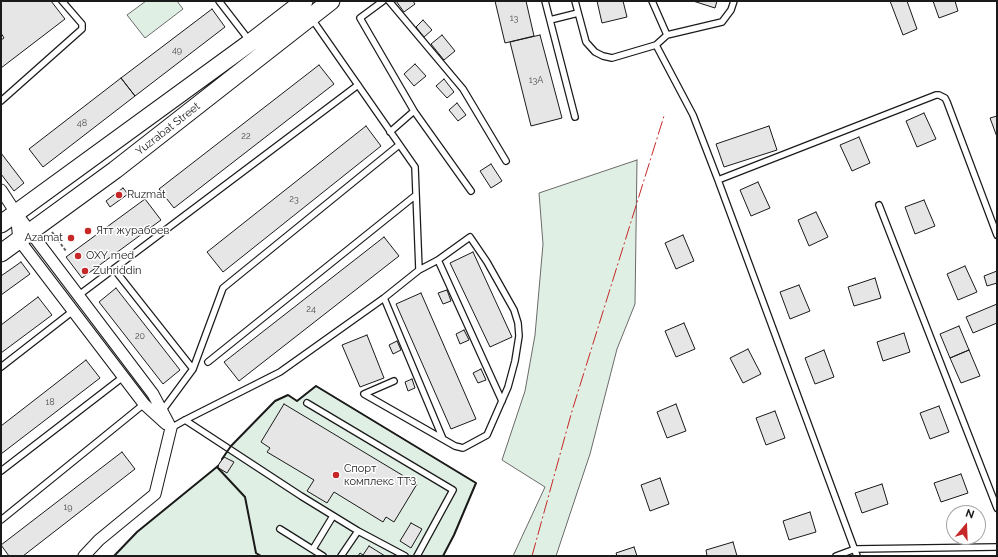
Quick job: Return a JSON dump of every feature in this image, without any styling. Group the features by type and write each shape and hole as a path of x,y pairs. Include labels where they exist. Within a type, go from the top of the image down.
{"main road":[{"name":"Yuzrabat Street","path":"1,224 251,42 304,1"},
{"name":"Yuzrabat Street","path":"1,253 115,170 331,1"}],"street":[{"path":"1,190 16,213 25,236 73,311 144,404 160,413"},
{"path":"25,236 79,295 154,394 160,413 171,428 155,494 99,540 84,556"}],"lane":[{"path":"1,101 82,29 82,24 62,1"},
{"path":"219,1 251,42"},
{"path":"383,1 360,18 414,111 471,191"},
{"path":"389,1 463,89 506,162"},
{"path":"545,1 575,117"},
{"path":"576,1 586,42 591,49 607,58 616,58 656,45 667,35 722,22 731,10 734,1"},
{"path":"652,1 667,35"},
{"path":"550,20 578,13"},
{"path":"311,17 414,167 419,270"},
{"path":"656,45 692,115 718,180 857,556"},
{"path":"79,295 358,85"},
{"path":"718,180 939,95 945,98 947,102 997,235"},
{"path":"390,132 414,111"},
{"path":"160,413 193,369 223,288 399,145"},
{"path":"208,362 416,195"},
{"path":"879,205 997,508"},
{"path":"171,428 280,372 384,298 419,270 438,260 470,237 487,262 514,310 518,323 519,336 515,361 508,387 488,435 463,448 455,446 444,438 364,394 394,381"},
{"path":"438,260 502,401"},
{"path":"114,269 193,369"},
{"path":"384,298 444,438"},
{"path":"1,367 73,311"},
{"path":"1,471 123,376"},
{"path":"307,403 453,490 417,556"},
{"path":"1,520 144,404"},
{"path":"185,420 333,516 405,556"},
{"path":"313,549 333,516"},
{"path":"280,529 323,556"},
{"path":"341,556 358,531"},
{"path":"836,556 855,549 997,547"}],"path":[{"path":"52,232 66,251"}],"green space":[{"path":"146,1 177,1 183,9 145,38 127,15"},
{"path":"637,160 635,304 617,349 590,454 556,556 513,556 545,487 502,460 525,391 535,335 543,244 539,193"},
{"name":"Спорт комплекс ТТЗ","path":"316,386 476,483 454,535 443,556 114,556 137,532 217,467 231,446 275,401 288,395 297,401"}],"building":[{"path":"1,1 51,1 65,19 1,68 1,40 4,38 1,33"},
{"path":"396,1 413,1 415,4 404,12"},
{"path":"495,1 526,1 534,36 505,43"},
{"path":"597,1 623,1 627,17 602,23"},
{"path":"693,1 717,1 715,8"},
{"path":"890,1 907,1 917,29 903,35"},
{"path":"933,1 955,1 958,11 939,18"},
{"path":"212,9 225,27 135,96 121,78"},
{"path":"423,20 432,30 424,37 416,27"},
{"path":"442,35 455,51 444,60 431,44"},
{"path":"540,35 562,118 531,126 510,42"},
{"path":"415,64 426,76 414,86 404,74"},
{"path":"319,65 334,84 174,208 159,189"},
{"path":"121,78 135,96 43,167 29,149"},
{"path":"444,79 454,92 447,98 436,86"},
{"path":"457,103 466,115 458,121 449,110"},
{"path":"924,113 936,139 917,147 906,121"},
{"path":"997,116 997,137 990,118"},
{"path":"366,126 381,146 223,272 207,252"},
{"path":"769,126 777,150 724,167 716,144"},
{"path":"859,137 870,163 852,171 840,145"},
{"path":"1,153 24,183 14,191 1,174"},
{"path":"491,164 502,181 491,188 480,171"},
{"path":"758,182 770,208 751,216 740,190"},
{"path":"123,188 128,194 110,207 106,201"},
{"path":"145,199 161,220 82,278 66,257"},
{"path":"924,200 935,226 915,234 905,207"},
{"path":"816,212 828,237 809,246 798,220"},
{"path":"683,235 694,261 676,269 665,243"},
{"path":"384,237 399,256 239,381 224,362"},
{"path":"473,252 512,337 490,347 450,263"},
{"path":"21,262 30,274 1,295 1,276"},
{"path":"965,266 977,292 958,300 947,274"},
{"path":"997,271 997,283 987,286 984,276"},
{"path":"875,278 881,298 854,306 848,287"},
{"path":"799,285 810,311 790,319 780,292"},
{"path":"116,288 180,370 163,384 99,302"},
{"path":"447,290 451,301 443,304 438,293"},
{"path":"421,293 476,419 451,429 396,304"},
{"path":"38,297 52,315 1,353 1,325"},
{"path":"997,304 997,323 973,333 966,317"},
{"path":"684,323 695,349 676,357 665,331"},
{"path":"959,326 969,350 950,358 940,334"},
{"path":"464,330 469,340 460,344 456,334"},
{"path":"904,333 910,352 883,361 877,342"},
{"path":"367,335 384,378 360,387 342,345"},
{"path":"397,341 401,350 393,354 389,345"},
{"path":"748,349 761,374 743,383 730,358"},
{"path":"824,350 834,377 815,384 805,358"},
{"path":"969,350 980,376 961,383 950,358"},
{"path":"86,360 100,378 1,454 1,426"},
{"path":"481,369 486,380 478,383 473,373"},
{"path":"412,379 415,388 408,391 405,382"},
{"path":"284,404 417,484 394,522 386,517 383,522 334,492 327,503 307,491 314,480 267,452 270,448 261,442"},
{"path":"676,404 686,431 667,438 657,412"},
{"path":"939,406 949,432 930,439 920,413"},
{"path":"775,411 785,438 766,445 756,418"},
{"path":"122,452 135,469 23,556 9,556 1,545"},
{"path":"224,457 234,462 227,473 217,467"},
{"path":"961,474 968,493 941,502 934,483"},
{"path":"660,478 669,504 650,511 641,485"},
{"path":"882,484 888,504 862,513 855,493"},
{"path":"810,512 816,532 789,540 783,521"},
{"path":"411,523 422,529 411,548 400,541"},
{"path":"733,542 737,556 707,556 706,550"},
{"path":"369,546 385,556 358,556 360,553 363,555"},
{"path":"634,547 637,556 617,556 616,553"}],"wall":[{"path":"222,459 231,446 275,401 288,395 297,401 316,386 476,483 454,535 443,556"},
{"path":"114,556 137,532 218,466"},
{"path":"217,467 245,497 256,553 261,556"}],"power":[{"path":"532,556 572,411 664,116"}],"place":[{"name":"Ruzmat","path":"119,195"},
{"name":"Ятт журабоев","path":"88,231"},
{"name":"Azamat","path":"71,238"},
{"name":"OXY med","path":"78,256"},
{"name":"Zuhriddin","path":"85,271"},
{"name":"Спорт комплекс ТТЗ","path":"336,475"}]}
